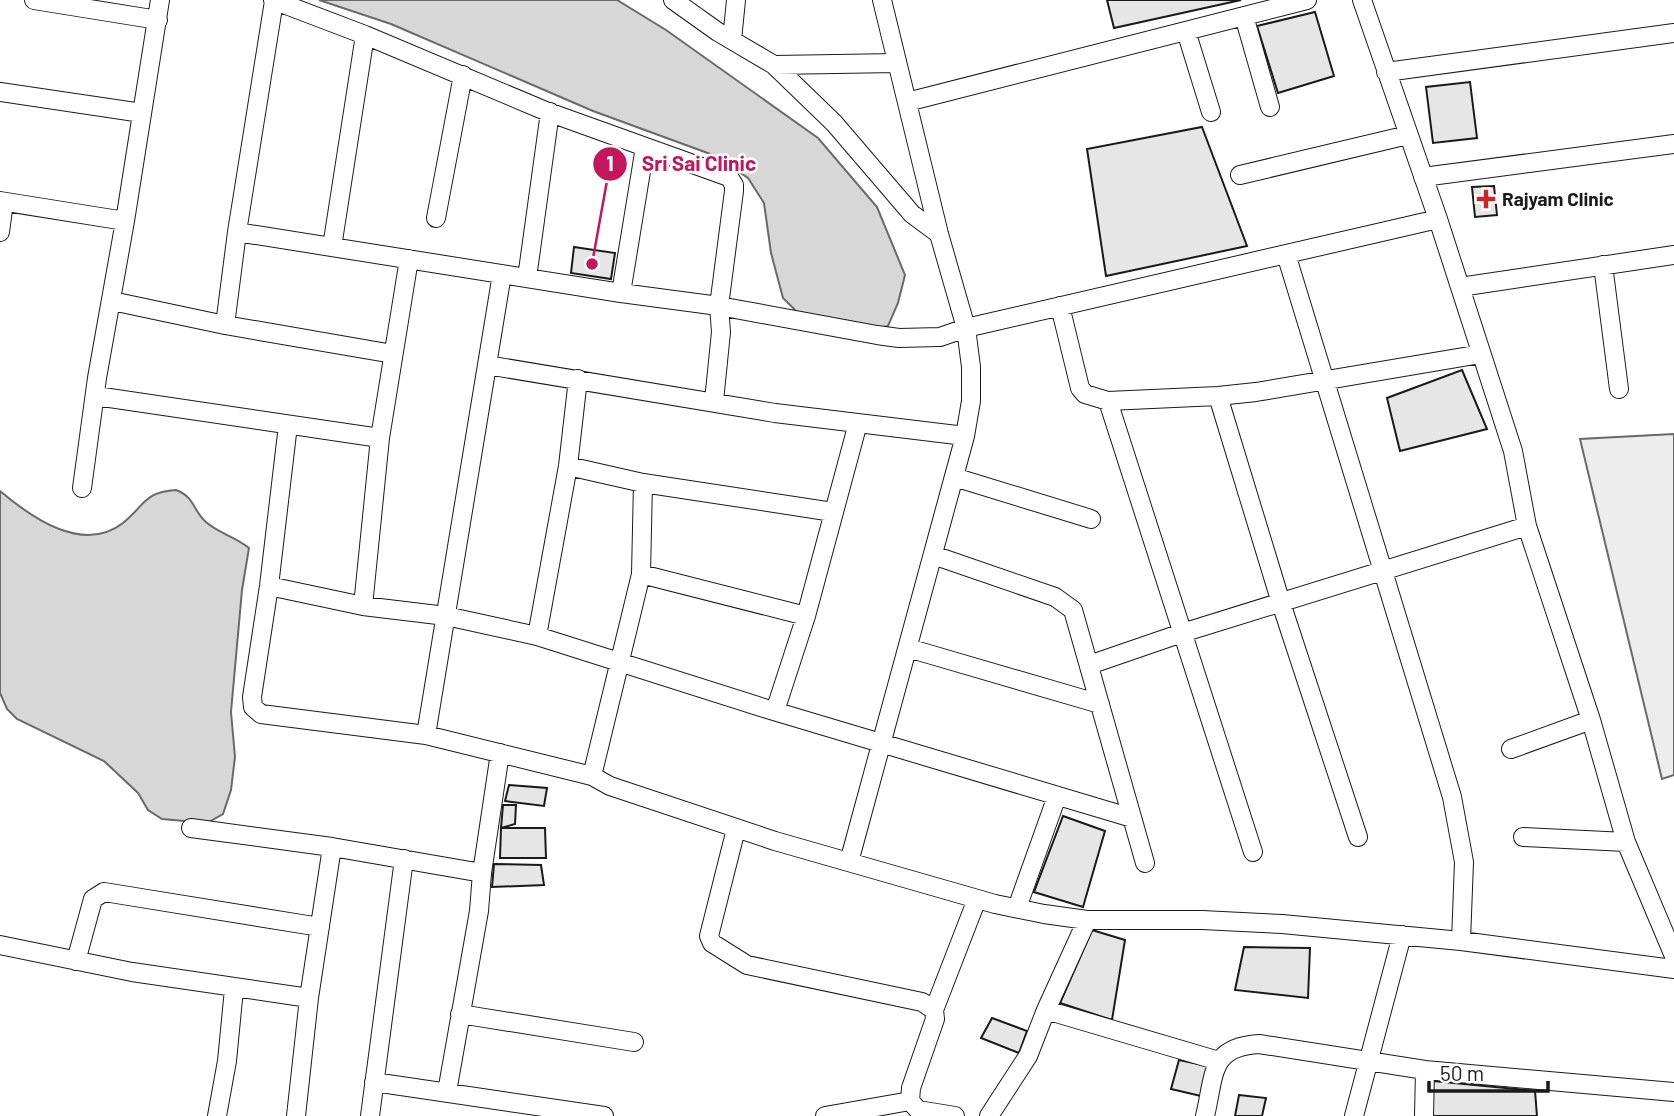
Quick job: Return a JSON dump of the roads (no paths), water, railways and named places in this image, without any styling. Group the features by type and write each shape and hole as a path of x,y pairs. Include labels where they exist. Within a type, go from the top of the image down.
{"street":[{"path":"34,0 158,20"},
{"path":"122,0 134,15"},
{"path":"82,488 97,378 112,301 160,0"},
{"path":"225,325 273,0 550,112 726,176 734,185 719,306 721,332 713,401"},
{"path":"673,0 774,65 834,123 912,214 939,234"},
{"path":"732,40 736,0"},
{"path":"849,862 965,436 971,401 971,367 966,328 939,234 882,0"},
{"path":"907,102 1307,0"},
{"path":"1362,0 1438,219 1513,451 1527,526 1591,720 1626,842 1674,956"},
{"path":"1244,16 1270,107"},
{"path":"1186,31 1211,111"},
{"path":"1386,72 1674,33"},
{"path":"332,247 365,35"},
{"path":"774,65 897,63"},
{"path":"436,218 463,75"},
{"path":"0,92 142,113"},
{"path":"527,278 550,112"},
{"path":"1240,175 1408,135"},
{"path":"1423,177 1674,144"},
{"path":"621,293 645,147"},
{"path":"0,232 2,202 125,221"},
{"path":"237,232 719,306 899,338 940,337 966,328 1438,219"},
{"path":"1286,254 1455,808 1464,862 1461,940"},
{"path":"1460,287 1674,255"},
{"path":"363,606 380,438 409,259"},
{"path":"1603,265 1619,389"},
{"path":"426,735 502,274"},
{"path":"112,301 225,325 393,354"},
{"path":"1060,306 1080,388 1085,394 1108,401 1218,397 1325,382 1481,354"},
{"path":"487,365 775,413 965,436"},
{"path":"537,636 568,466 578,380"},
{"path":"96,397 380,438"},
{"path":"1218,397 1280,603 1358,837"},
{"path":"1108,401 1253,852"},
{"path":"775,711 806,615 858,423"},
{"path":"288,425 269,586 252,697 253,707 261,714 426,735 592,776 610,786 736,828 977,899 1017,908 1087,920 1202,920 1282,924 1461,940 1674,969"},
{"path":"568,466 643,483 833,512"},
{"path":"954,477 1091,519"},
{"path":"592,776 641,574 643,483"},
{"path":"1089,665 1182,633 1527,526"},
{"path":"933,555 1055,597 1068,605 1076,616 1145,863"},
{"path":"641,574 806,615"},
{"path":"269,586 363,606 446,616 537,636 775,711 1132,818"},
{"path":"908,648 1100,704"},
{"path":"1511,750 1591,720"},
{"path":"447,1092 479,911 500,753"},
{"path":"1017,908 1057,796"},
{"path":"191,828 332,847 482,873"},
{"path":"736,828 709,936 716,948 747,965 922,1002 934,1010"},
{"path":"1523,837 1626,842"},
{"path":"296,1116 309,998 332,847"},
{"path":"370,1116 404,859"},
{"path":"76,961 93,899 104,892 320,927"},
{"path":"955,1116 918,1110 911,1101 911,1088 935,1019 934,1010 977,899"},
{"path":"989,1116 1028,1056 1087,920"},
{"path":"1354,1116 1402,935"},
{"path":"0,945 234,989 309,998"},
{"path":"217,1116 227,1061 234,989"},
{"path":"1046,1010 1219,1061"},
{"path":"460,1014 634,1042"},
{"path":"1205,1116 1219,1061 1232,1048 1259,1044 1425,1070 1674,1092"},
{"path":"1424,1116 1425,1070"},
{"path":"374,1082 604,1116"},
{"path":"825,1116 911,1101"}],"place":[{"name":"Rajyam Clinic","path":"1486,199"},
{"name":"Sri Sai Clinic","path":"592,264"}]}
